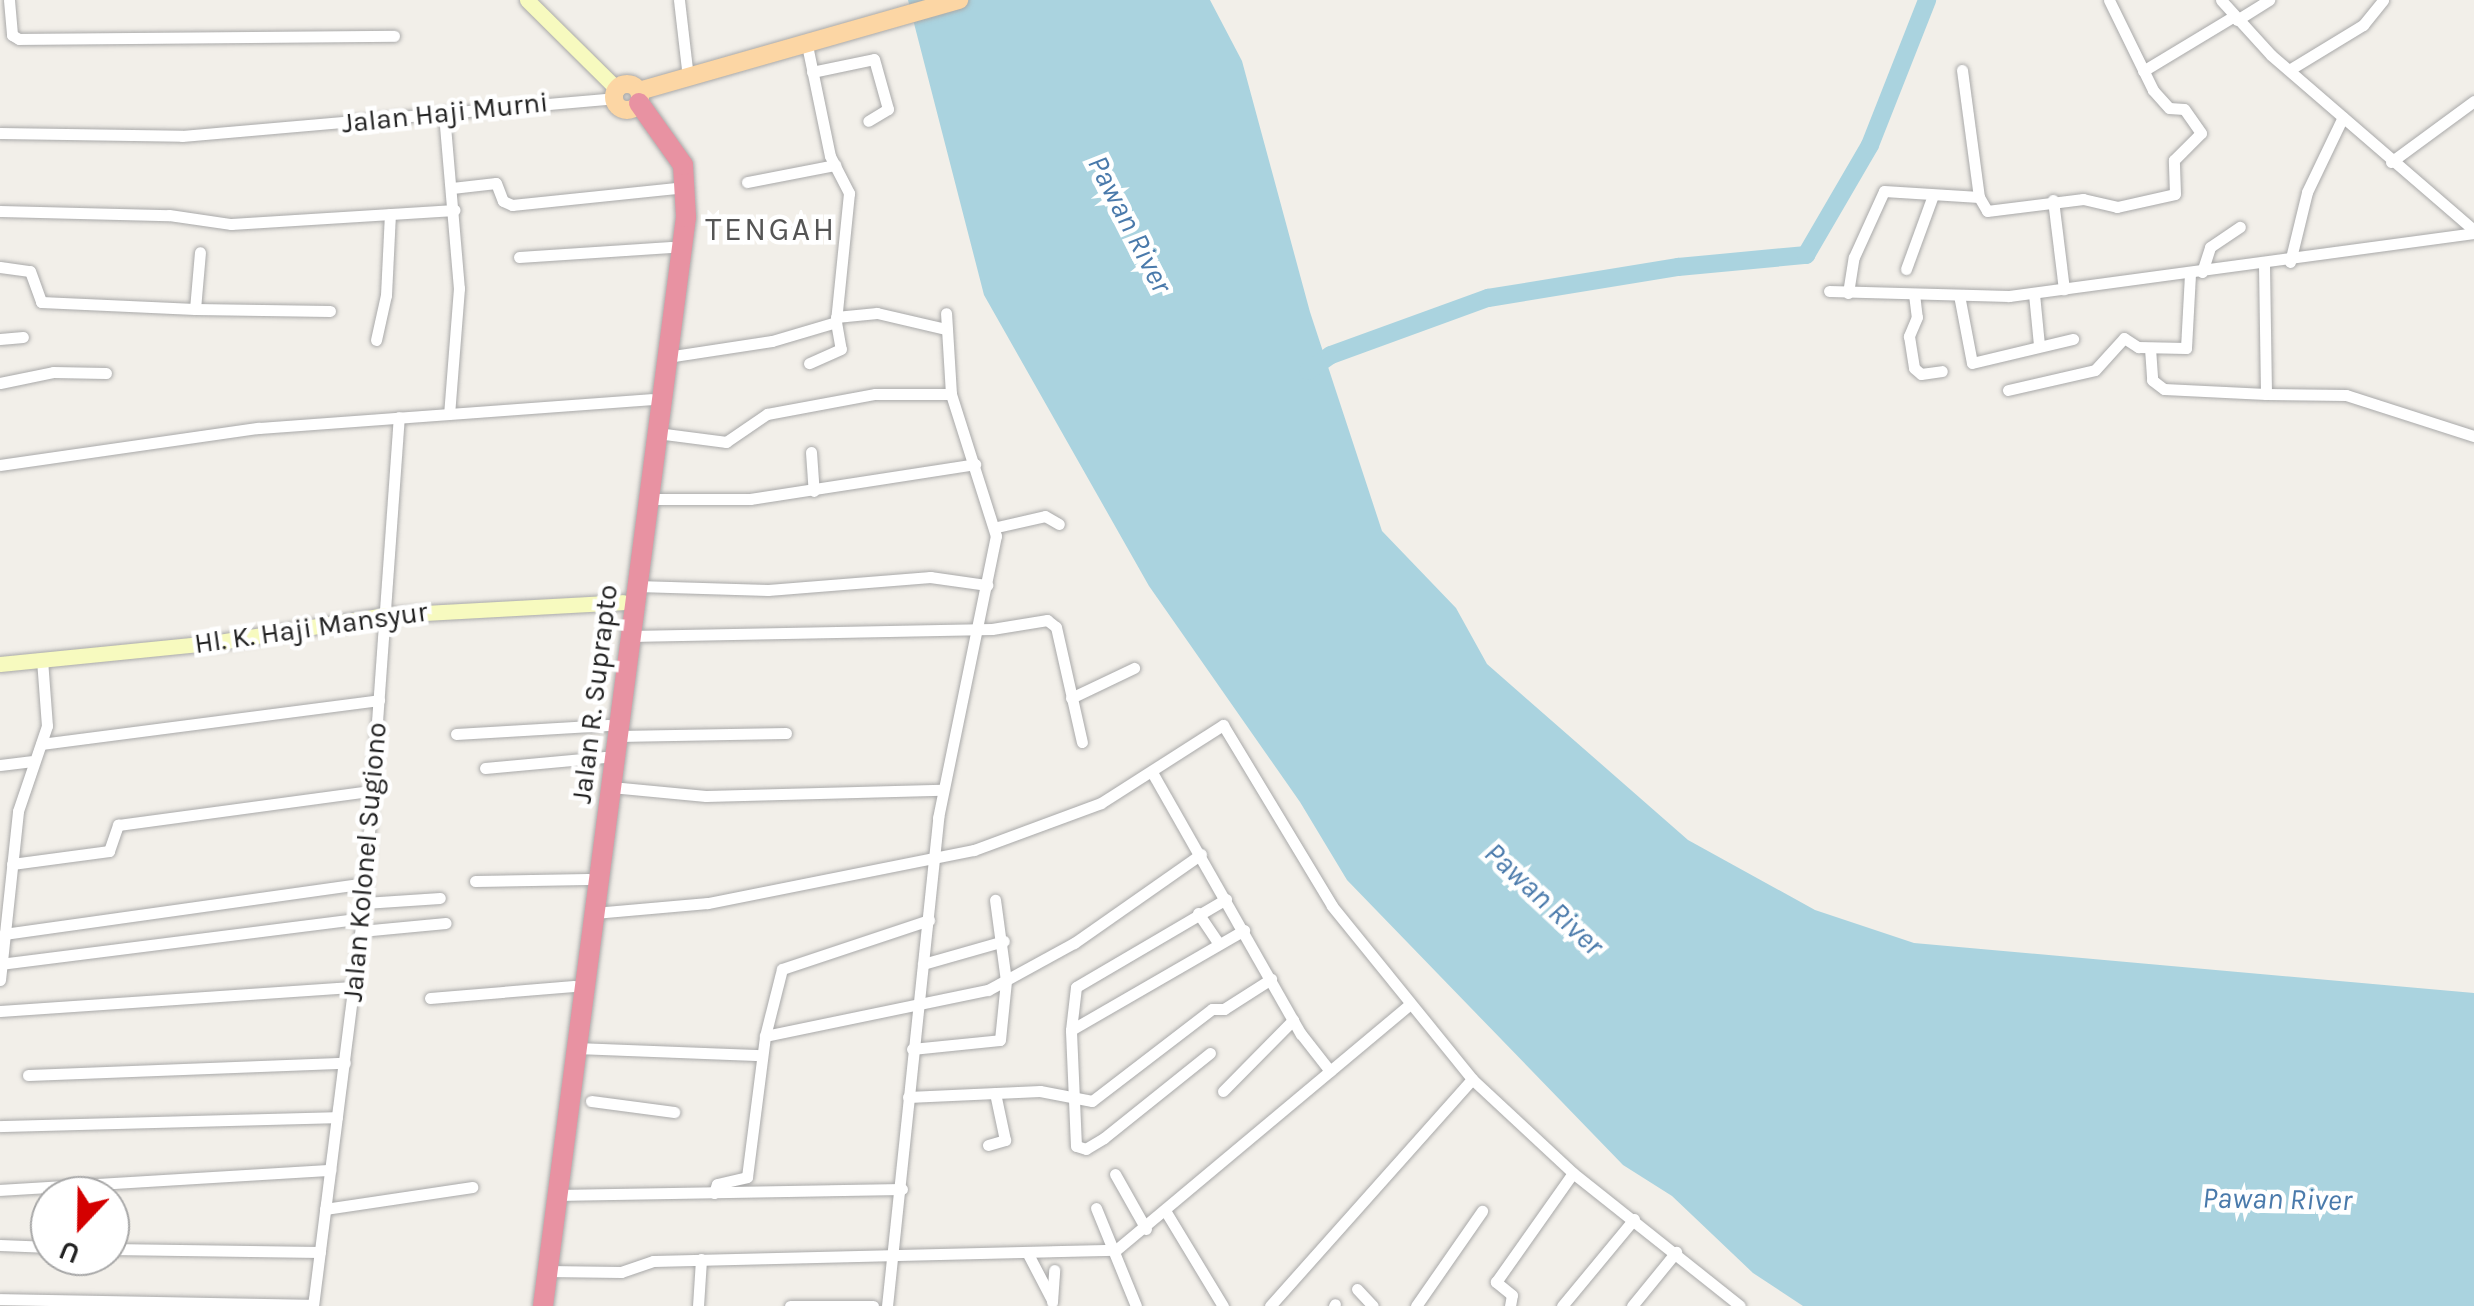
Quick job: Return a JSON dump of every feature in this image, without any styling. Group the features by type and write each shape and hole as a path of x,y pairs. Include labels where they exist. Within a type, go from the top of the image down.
{"highway":[{"name":"Jalan R. Suprapto","path":"628,98 664,152 676,188 651,399 646,487"},
{"name":"Jalan R. Suprapto","path":"543,1306 556,1195 581,1100 567,1071 576,1048 611,787 614,722 630,594 657,433 688,188 678,154 628,98"},
{"name":"Jalan R. Suprapto","path":"532,1306 567,1071 604,757 630,636 630,594"}],"main road":[{"path":"628,98 959,0"}],"street":[{"path":"10,0 12,35 18,39 394,36"},
{"path":"527,0 628,98"},
{"path":"680,0 688,78"},
{"path":"1962,70 1979,198 1987,211 2053,200 2116,207 2175,194 2174,160 2201,132 2186,110 2161,100 2109,0"},
{"path":"2221,0 2289,70 2474,232"},
{"path":"2146,69 2269,0"},
{"path":"2289,70 2360,27 2383,0"},
{"path":"807,44 834,165 848,193 836,320 840,351 809,363"},
{"path":"812,72 874,59 888,110 868,121"},
{"name":"Jalan Haji Murni","path":"0,133 182,136 628,98"},
{"path":"2391,162 2474,102"},
{"path":"444,114 459,288 449,414"},
{"path":"2290,262 2307,192 2343,117"},
{"path":"747,182 834,165"},
{"path":"452,188 496,183 503,200 512,204 676,188"},
{"path":"1848,293 1854,258 1882,192 1979,198"},
{"path":"1906,269 1932,198"},
{"path":"2053,200 2064,289"},
{"path":"0,210 170,215 231,224 455,210"},
{"path":"376,340 386,295 390,214"},
{"path":"2008,390 2095,370 2124,338 2150,348 2186,348 2196,273 2210,247 2240,227"},
{"path":"1829,292 2034,294 2290,262 2474,232"},
{"path":"520,257 671,247"},
{"path":"196,309 200,252"},
{"path":"2264,265 2266,394"},
{"path":"0,267 30,271 41,302 330,311"},
{"path":"1914,294 1917,317 1909,334 1914,368 1921,374 1942,370"},
{"path":"2034,294 2039,345"},
{"path":"1959,295 1972,362 2073,339"},
{"path":"667,357 780,339 836,320 877,313 946,329"},
{"path":"887,1306 942,790 997,527 951,394 946,313"},
{"path":"0,339 23,337"},
{"path":"2150,348 2152,380 2164,390 2346,395 2474,436"},
{"path":"0,383 52,372 106,374"},
{"path":"657,433 730,442 767,414 875,394 951,394"},
{"path":"0,464 152,440 651,399"},
{"name":"Jalan Kolonel Sugiono","path":"313,1305 366,883 399,417"},
{"path":"811,452 814,491"},
{"path":"646,487 728,501 975,464"},
{"path":"997,527 1045,516 1059,524"},
{"path":"630,594 768,590 921,577 987,584"},
{"name":"Hl. K. Haji Mansyur","path":"0,664 219,642 386,615 630,594"},
{"path":"630,636 977,629 1050,621 1082,742"},
{"path":"0,980 4,909 31,761 48,726 42,660"},
{"path":"1071,698 1134,668"},
{"path":"41,744 379,700"},
{"path":"456,734 614,722 786,733"},
{"path":"594,913 694,905 934,858 1074,815 1153,774 1224,726 1332,906 1472,1079 1574,1173 1740,1306"},
{"path":"484,768 604,757"},
{"path":"0,765 31,761"},
{"path":"1153,774 1293,1020 1330,1072"},
{"path":"611,787 706,796 942,790"},
{"path":"12,864 109,851 118,825 371,791"},
{"path":"765,1036 917,1009 1006,981 1074,942 1201,854"},
{"path":"475,881 588,879"},
{"path":"4,934 366,883"},
{"path":"364,903 440,898"},
{"path":"1210,1053 1084,1149 1073,1137 1071,1030 1076,987 1226,899"},
{"path":"912,1049 998,1042 1006,981 1004,941 995,900"},
{"path":"1198,913 1220,944"},
{"path":"714,1194 719,1184 748,1177 765,1036 782,969 929,920"},
{"path":"0,964 361,924 446,924"},
{"path":"1071,1030 1244,930"},
{"path":"923,964 1004,941"},
{"path":"908,1096 1040,1092 1073,1103 1104,1094 1212,1009 1224,1009 1271,979"},
{"path":"430,998 574,986"},
{"path":"0,1011 354,988"},
{"path":"548,1271 621,1272 639,1262 700,1259 1028,1254 1054,1262 1116,1250 1146,1229 1410,1004"},
{"path":"1223,1091 1293,1020"},
{"path":"576,1048 762,1055"},
{"path":"28,1075 345,1063"},
{"path":"1270,1306 1472,1079"},
{"path":"988,1145 1005,1142 996,1093"},
{"path":"581,1100 674,1112"},
{"path":"0,1126 337,1117"},
{"path":"0,1190 330,1170"},
{"path":"1510,1306 1512,1295 1496,1282 1574,1173"},
{"path":"1115,1174 1146,1229"},
{"path":"325,1209 472,1187"},
{"path":"556,1195 902,1189"},
{"path":"1096,1208 1136,1306"},
{"path":"1416,1306 1482,1211"},
{"path":"1166,1212 1223,1306"},
{"path":"1562,1306 1634,1219"},
{"path":"0,1246 30,1247"},
{"path":"130,1249 320,1252"},
{"path":"1632,1306 1676,1252"},
{"path":"1028,1254 1052,1303"},
{"path":"698,1306 700,1259"},
{"path":"1052,1303 1054,1262"},
{"path":"1357,1289 1373,1306"},
{"path":"0,1300 313,1305"},
{"path":"790,1306 873,1306"}],"water":[{"name":"Pawan River","path":"908,0 1210,0 1242,61 1310,312 1382,531 1456,608 1487,664 1688,840 1815,910 1914,943 2474,993 2474,1306 1803,1306 1753,1273 1672,1196 1623,1165 1347,880 1300,802 1149,586 984,295"}],"waterway":[{"path":"1308,371 1331,355 1488,298 1678,267 1806,255 1870,145 1927,0"}],"district":[{"name":"TENGAH","path":"771,230"}]}
